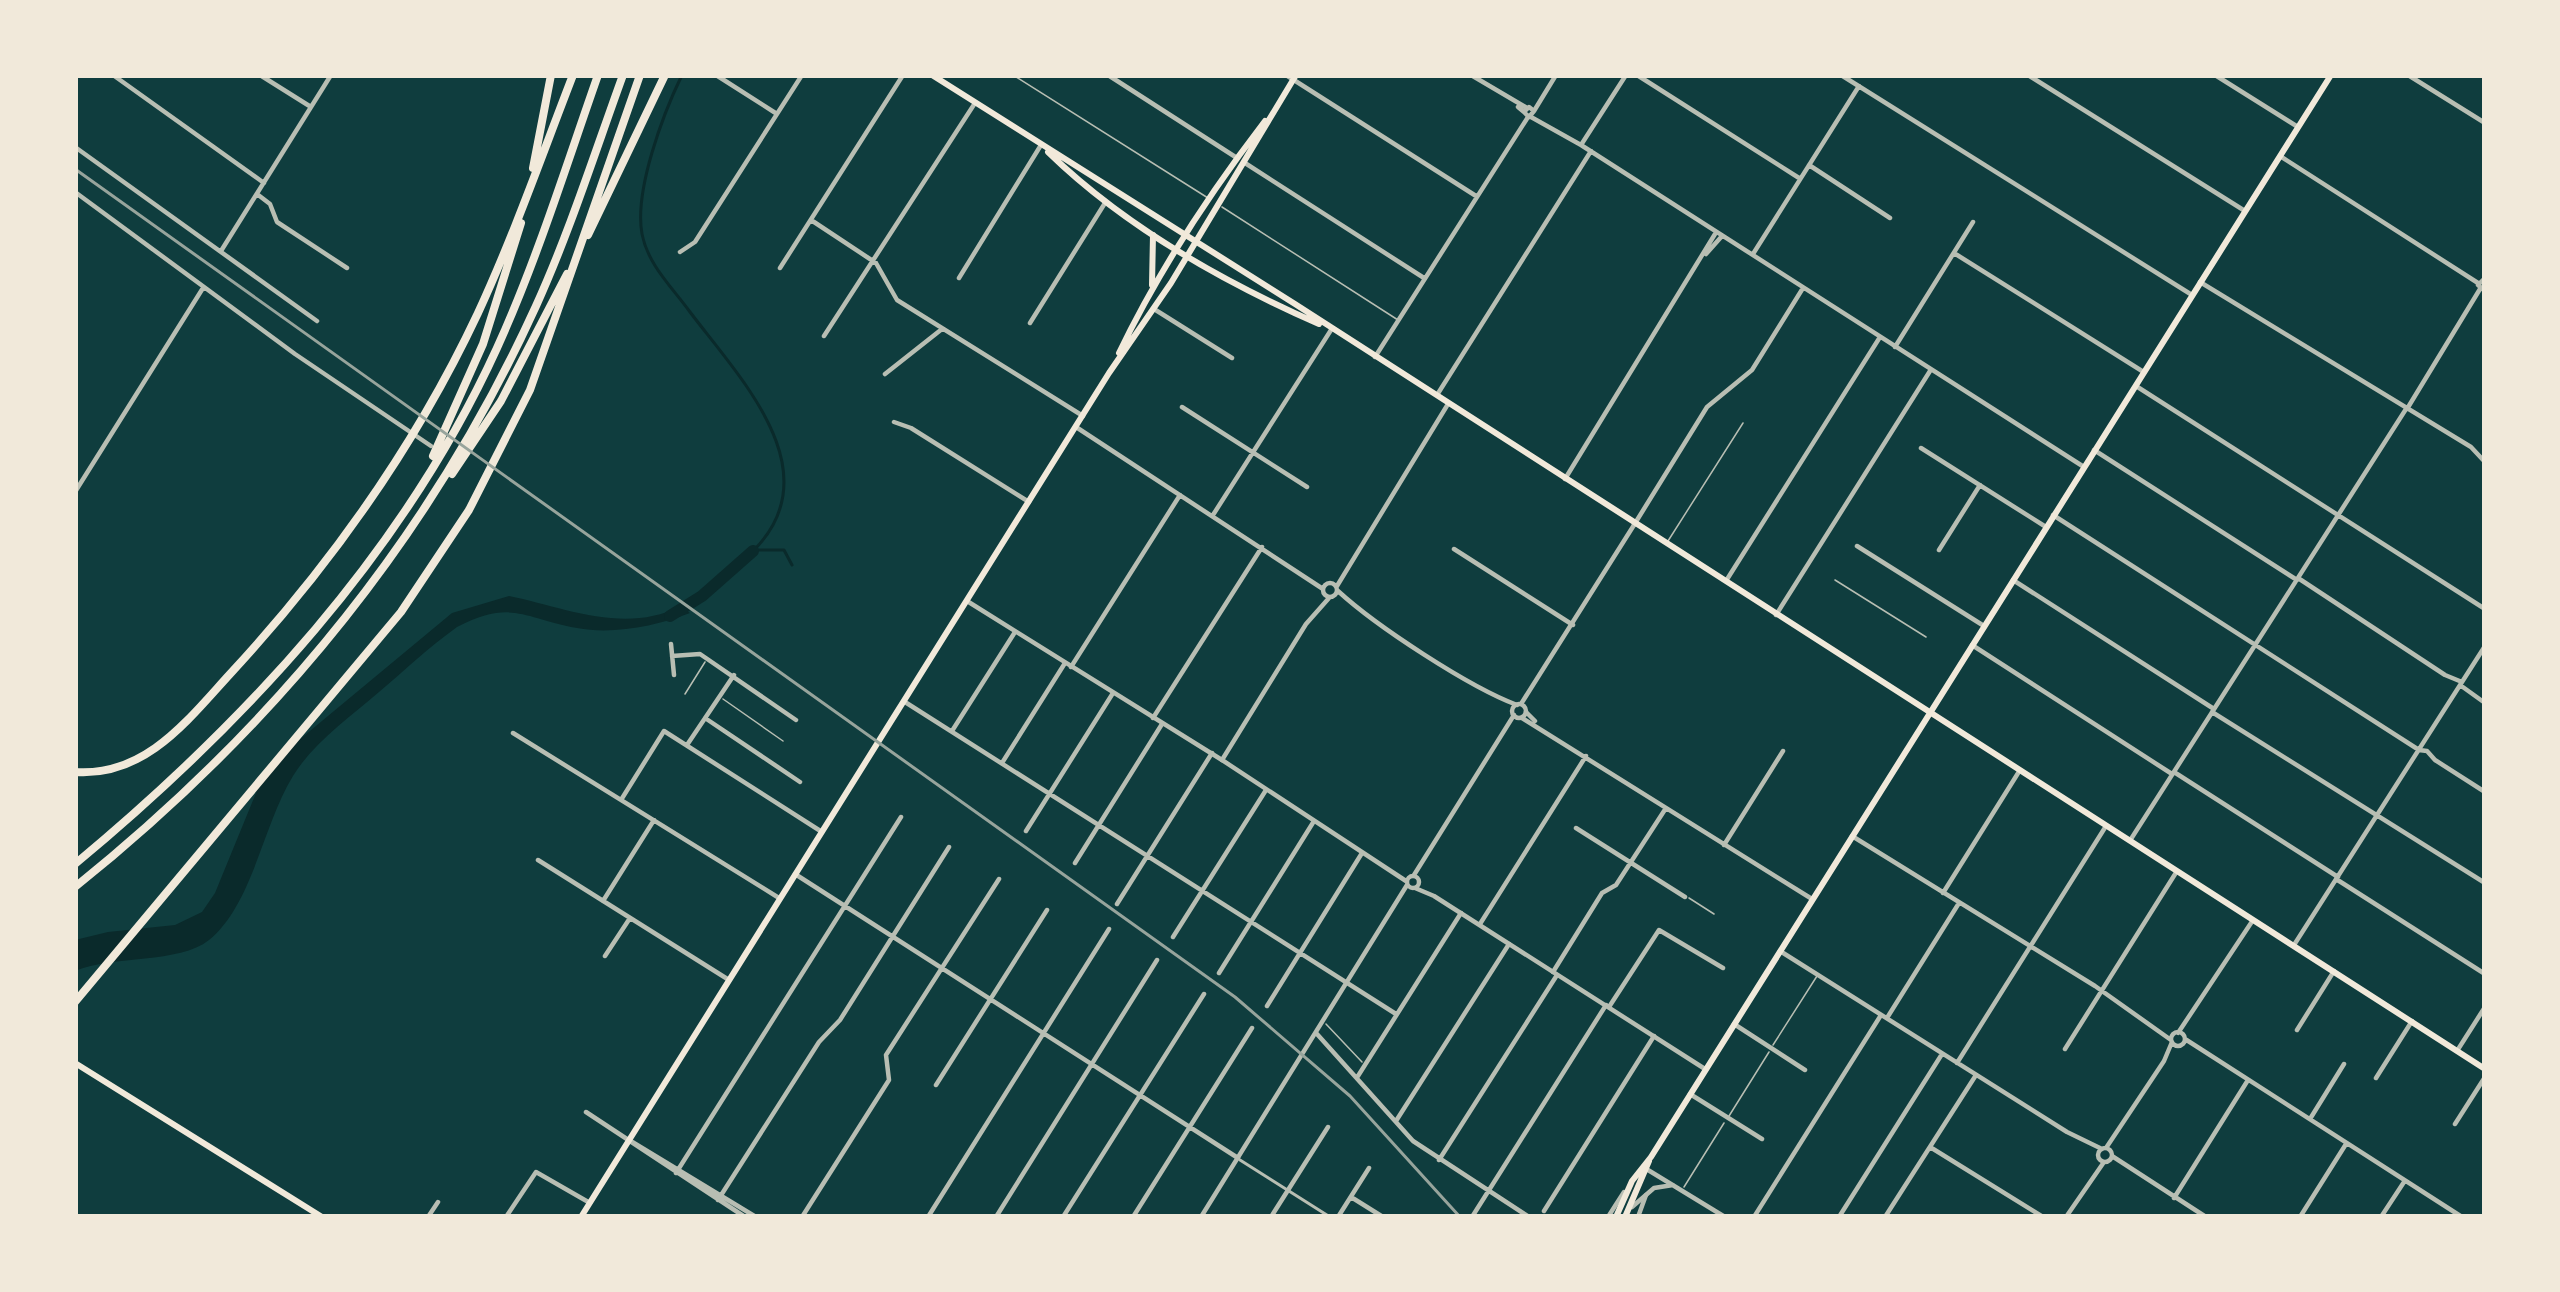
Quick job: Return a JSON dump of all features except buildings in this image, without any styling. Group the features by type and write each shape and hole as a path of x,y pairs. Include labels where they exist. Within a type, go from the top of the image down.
{"highway":[{"path":"460,412 511,260 551,75"},
{"path":"75,772 126,766 170,737 296,599 391,469 478,313 573,75"},
{"path":"75,864 188,766 281,670 338,601 408,503 524,284 598,75"},
{"path":"480,426 550,273 622,75"},
{"path":"75,1001 401,612 475,501 530,390 640,75"},
{"path":"75,887 200,780 295,682 352,612 522,364 665,75"}],"main road":[{"path":"932,75 2334,971 2485,1073"},
{"path":"1619,1216 1690,1094 2331,75"},
{"path":"583,1216 1245,164 1292,77"},
{"path":"1109,374 1151,288 1208,198 1278,104"},
{"path":"1041,145 1105,203 1153,235 1248,291 1331,330"},
{"path":"1151,288 1153,235"},
{"path":"75,1063 322,1217"},
{"path":"1619,1216 1632,1181 1644,1168"}],"street":[{"path":"113,75 264,183"},
{"path":"260,75 311,107"},
{"path":"221,251 331,75"},
{"path":"716,75 777,114"},
{"path":"680,252 695,242 802,75"},
{"path":"780,268 903,75"},
{"path":"1108,75 1237,158"},
{"path":"1471,75 2084,467"},
{"path":"1375,357 1556,75"},
{"path":"1582,146 1625,75"},
{"path":"1637,75 1800,179"},
{"path":"1841,75 2192,295"},
{"path":"2028,75 2245,211"},
{"path":"2215,75 2298,127"},
{"path":"2408,75 2485,124"},
{"path":"1292,77 1476,196"},
{"path":"1752,256 1859,86"},
{"path":"824,336 975,103"},
{"path":"959,278 1041,145"},
{"path":"75,147 317,321"},
{"path":"1436,397 1591,152"},
{"path":"2129,841 2482,285 2280,156"},
{"path":"1245,164 1424,278"},
{"path":"1809,165 1890,218"},
{"path":"75,192 431,446"},
{"path":"257,194 271,204 277,222 346,268"},
{"path":"1030,323 1105,203"},
{"path":"811,220 872,260 897,300 1083,416"},
{"path":"1895,347 1973,222"},
{"path":"1564,479 1719,234"},
{"path":"1954,253 2144,372"},
{"path":"2200,282 2472,448 2485,462"},
{"path":"75,492 204,286"},
{"path":"1201,1217 1707,407 1752,370 1803,288"},
{"path":"1154,309 1232,358"},
{"path":"885,374 942,328"},
{"path":"1213,515 1331,330"},
{"path":"1725,582 1880,338"},
{"path":"1776,615 1930,370"},
{"path":"2136,386 2485,609"},
{"path":"1222,760 1448,404"},
{"path":"1182,407 1306,487"},
{"path":"894,422 1029,502"},
{"path":"1076,427 1812,899"},
{"path":"1921,448 2046,527"},
{"path":"2095,450 2485,703"},
{"path":"1939,550 1980,484"},
{"path":"1002,764 1180,494"},
{"path":"2054,515 2485,792"},
{"path":"1858,546 1984,626"},
{"path":"1153,718 1262,547"},
{"path":"1454,549 1573,625"},
{"path":"2012,580 2485,883"},
{"path":"967,601 1706,1069"},
{"path":"952,731 1016,632"},
{"path":"670,644 674,675"},
{"path":"1972,645 2485,974"},
{"path":"2294,946 2485,646"},
{"path":"672,656 696,653 707,658 796,720"},
{"path":"686,746 734,675"},
{"path":"1026,831 1113,693"},
{"path":"904,701 1396,1014"},
{"path":"705,718 800,782"},
{"path":"1075,863 1162,724"},
{"path":"621,800 664,731 822,832"},
{"path":"513,733 780,899"},
{"path":"1724,844 1783,751"},
{"path":"1117,904 1211,753"},
{"path":"1479,925 1586,757"},
{"path":"1943,893 2020,770"},
{"path":"1173,937 1266,790"},
{"path":"1439,1160 1602,893 1616,885 1666,808"},
{"path":"678,1171 901,817"},
{"path":"604,902 654,820"},
{"path":"1219,973 1314,821"},
{"path":"1957,1063 2106,826"},
{"path":"1576,828 1685,897"},
{"path":"1852,836 2462,1217"},
{"path":"720,1198 949,847"},
{"path":"1267,1006 1363,852"},
{"path":"538,860 729,980"},
{"path":"2065,1049 2177,871"},
{"path":"796,874 1334,1217 1369,1168"},
{"path":"802,1217 889,1080 885,1057 999,879"},
{"path":"1754,1217 1959,903"},
{"path":"936,1085 1047,910"},
{"path":"1357,1077 1461,913"},
{"path":"605,956 630,918"},
{"path":"2066,1217 2253,920"},
{"path":"928,1217 1109,928"},
{"path":"1472,1217 1659,930 1723,968"},
{"path":"1396,1121 1509,944"},
{"path":"1780,951 2206,1217"},
{"path":"996,1217 1157,960"},
{"path":"2297,1030 2334,971"},
{"path":"1063,1217 1204,994"},
{"path":"2457,1051 2485,1007"},
{"path":"2376,1078 2412,1022"},
{"path":"1734,1024 1805,1070"},
{"path":"1132,1217 1252,1028"},
{"path":"1317,1034 1413,1141 1529,1217"},
{"path":"1542,1214 1654,1036"},
{"path":"1839,1217 1942,1054"},
{"path":"2309,1119 2344,1064"},
{"path":"2456,1124 2485,1073"},
{"path":"1885,1217 1976,1075"},
{"path":"2174,1198 2248,1080"},
{"path":"1690,1094 1762,1139"},
{"path":"586,1112 745,1217"},
{"path":"1270,1217 1328,1127"},
{"path":"2300,1217 2346,1144"},
{"path":"1930,1147 2043,1217"},
{"path":"1644,1168 1725,1217"},
{"path":"506,1217 536,1172 590,1203"},
{"path":"2381,1217 2404,1182"},
{"path":"1619,1216 1658,1186 1672,1185"},
{"path":"1638,1217 1646,1195"},
{"path":"1351,1197 1383,1217"},
{"path":"720,1198 756,1217"},
{"path":"428,1217 438,1202"}],"lane":[{"path":"1013,75 1208,198"},
{"path":"1219,205 1398,320"},
{"path":"1666,544 1743,423"},
{"path":"1835,580 1926,637"},
{"path":"686,694 707,658"},
{"path":"719,697 782,741"},
{"path":"1685,897 1714,914"},
{"path":"1682,1190 1818,975"},
{"path":"1324,1022 1365,1064"}],"water":[{"path":"509,596 594,616 638,618 680,606 690,613 619,630 577,628 505,612 457,627 332,731 301,764 283,795 247,885 224,925 209,940 181,953 75,971 75,940 175,925 202,912 215,893 263,776 275,760 452,613"}],"waterway":[{"path":"682,75 646,175 642,234 662,275 753,395 770,426 781,458 784,489 775,521 753,551"},
{"path":"755,550 784,550 792,565"},
{"path":"670,616 702,596 753,551"}],"railway":[{"path":"75,169 1235,997 1350,1096 1460,1217"}]}
